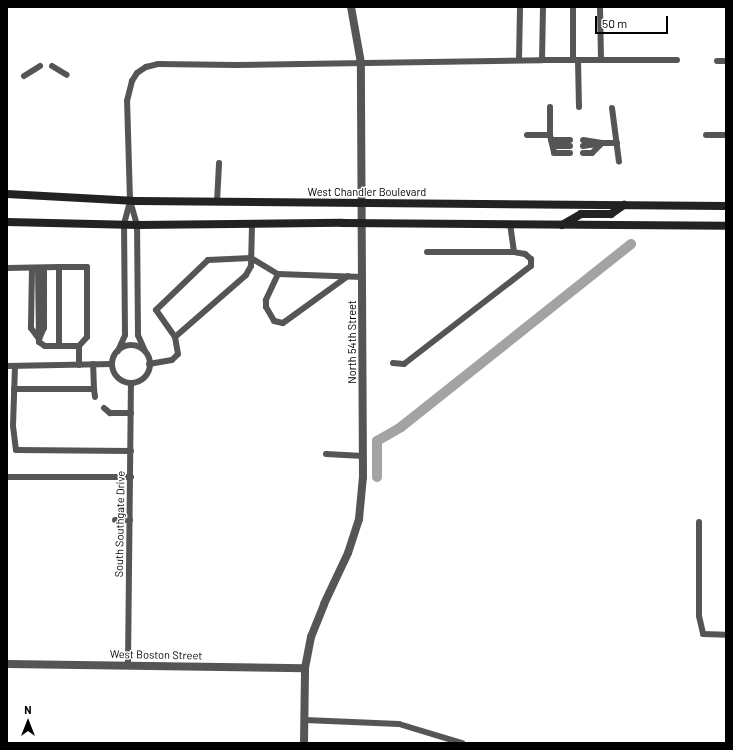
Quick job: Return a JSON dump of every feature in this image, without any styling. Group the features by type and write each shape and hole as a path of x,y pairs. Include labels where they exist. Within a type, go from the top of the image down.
{"main road":[{"name":"West Chandler Boulevard","path":"7,194 130,200 217,202 726,206"},
{"path":"561,225 582,214 611,214 624,205"},
{"path":"7,222 124,224 362,223 726,226"}],"street":[{"name":"North 54th Street","path":"304,743 305,668 311,637 324,604 348,553 359,519 363,456 361,63 351,7"},
{"name":"West Boston Street","path":"7,664 305,668"}],"lane":[{"path":"519,60 520,7"},
{"path":"542,60 543,7"},
{"path":"573,7 579,107"},
{"path":"600,7 601,60"},
{"path":"130,200 124,224 125,335 112,364 117,377 131,383 143,379 146,375 149,364 138,335 137,224 130,200 127,101 132,81 137,73 146,67 158,64 236,65 519,60 677,60"},
{"path":"717,61 726,61"},
{"path":"24,76 40,66"},
{"path":"52,66 67,75"},
{"path":"550,107 551,140 554,153 570,153"},
{"path":"612,108 619,162"},
{"path":"527,135 570,143"},
{"path":"706,135 726,135"},
{"path":"583,143 617,143"},
{"path":"583,153 592,153 602,143"},
{"path":"217,202 219,163"},
{"path":"175,337 246,275 250,266 251,258 252,224"},
{"path":"510,225 514,252"},
{"path":"393,363 404,364 531,266 531,259 525,254 514,252 427,252"},
{"path":"149,364 172,360 178,354 175,337 156,310 208,260 251,258 278,274 362,277"},
{"path":"59,267 59,346"},
{"path":"7,268 87,267 87,337 79,346 79,364"},
{"path":"38,268 31,328 39,339 39,342 45,346 79,346"},
{"path":"38,268 44,328 39,339"},
{"path":"278,274 266,300 266,307 274,321 283,323 348,276"},
{"path":"118,351 131,346 138,347 144,351"},
{"path":"93,364 95,397"},
{"path":"7,366 112,364"},
{"path":"15,366 13,426 16,450 131,450"},
{"name":"South Southgate Drive","path":"128,665 131,383"},
{"path":"14,389 94,389"},
{"path":"104,408 110,413 131,413"},
{"path":"326,454 363,456"},
{"path":"7,477 131,477"},
{"path":"115,520 130,520"},
{"path":"699,522 699,616 703,634 726,634"},
{"path":"305,720 399,724 462,743"}],"waterway":[{"path":"377,477 377,441 401,427 631,244"}]}
